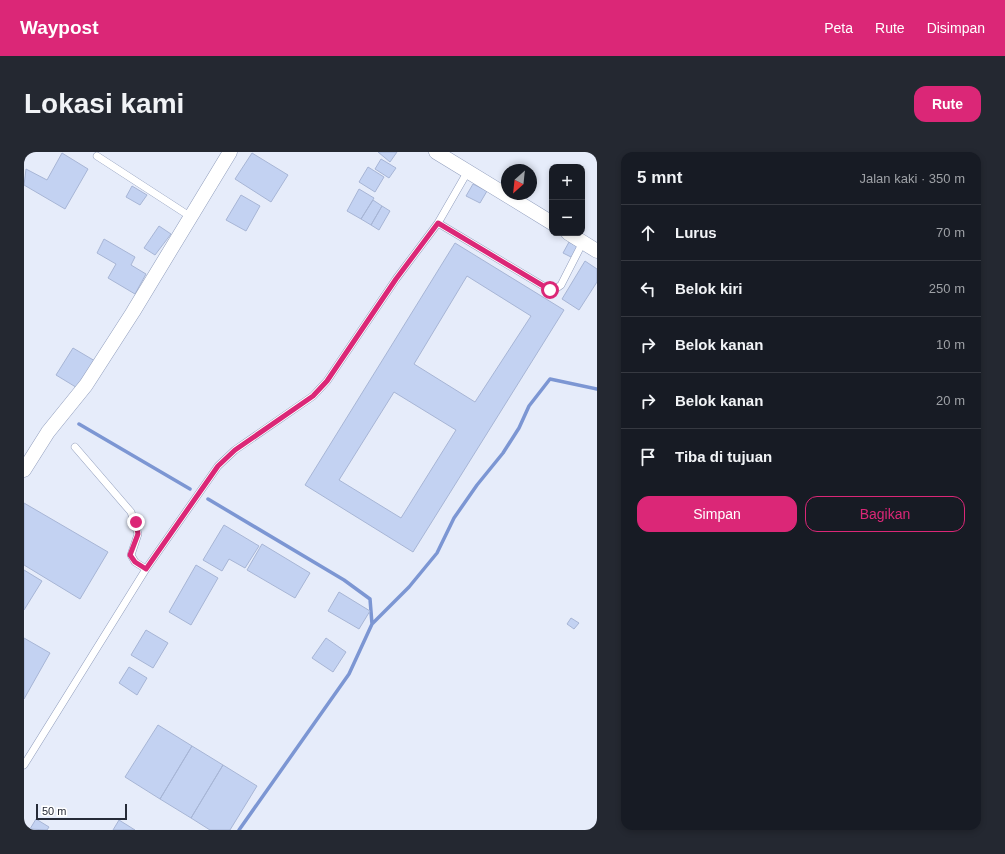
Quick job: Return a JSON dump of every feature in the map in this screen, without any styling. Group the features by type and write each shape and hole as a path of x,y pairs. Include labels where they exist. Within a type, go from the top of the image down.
{"street":[{"path":"24,470 48,432 86,385 133,312 230,152"},
{"path":"436,152 549,221"},
{"path":"573,236 597,251"}],"lane":[{"path":"97,156 191,217"},
{"path":"24,765 146,569 218,466 235,450 298,408 313,396 327,381 396,279 438,223 468,171"},
{"path":"438,223 550,290 554,290 561,285 583,242"},
{"path":"75,447 130,509 136,522 138,534 130,555 135,562 146,569"}],"building":[{"path":"378,152 397,152 390,162"},
{"path":"62,153 88,169 65,209 24,185 26,169 47,180"},
{"path":"252,153 288,175 271,202 235,179"},
{"path":"381,159 396,168 389,178 375,169"},
{"path":"368,167 384,177 375,192 359,182"},
{"path":"473,184 487,191 480,203 466,196"},
{"path":"132,186 147,195 140,205 126,197"},
{"path":"359,189 374,198 361,219 347,211"},
{"path":"241,195 260,206 246,231 226,220"},
{"path":"373,200 382,206 371,225 361,219"},
{"path":"382,206 390,211 379,230 371,225"},
{"path":"159,226 171,234 155,255 144,248"},
{"path":"104,239 135,257 131,265 146,274 135,294 108,278 116,264 97,253"},
{"path":"569,242 578,247 573,258 563,253"},
{"path":"455,243 564,310 413,552 305,485","holes":["467,276 531,316 475,402 414,364","394,392 456,430 401,518 339,480"]},
{"path":"585,261 597,269 597,282 579,310 562,299"},
{"path":"73,348 95,361 79,389 56,375"},
{"path":"24,503 108,552 80,599 24,565"},
{"path":"224,525 259,546 245,568 229,559 222,571 203,560"},
{"path":"262,544 310,573 295,598 247,570"},
{"path":"196,565 218,578 191,625 169,612"},
{"path":"24,570 42,581 24,610"},
{"path":"339,592 370,611 359,629 328,611"},
{"path":"571,618 579,623 574,629 567,624"},
{"path":"146,630 168,643 153,668 131,655"},
{"path":"24,638 50,653 24,699"},
{"path":"326,638 346,652 333,672 312,658"},
{"path":"129,667 147,678 137,695 119,683"},
{"path":"158,725 192,746 160,799 125,777"},
{"path":"192,746 223,765 191,818 160,799"},
{"path":"223,765 257,786 230,830 210,830 191,818"},
{"path":"36,819 49,827 47,830 30,829"},
{"path":"119,820 135,830 113,830"}],"waterway":[{"path":"372,624 409,587 437,553 454,518 477,485 503,453 519,428 529,406 550,379 597,389"},
{"path":"79,424 190,489"},
{"path":"208,499 344,580 370,599 372,624 349,674 239,830"}],"route":[{"path":"136,522 138,534 130,555 135,562 146,569 218,466 235,450 298,408 313,396 327,381 342,361 396,279 438,223 550,290"}]}
